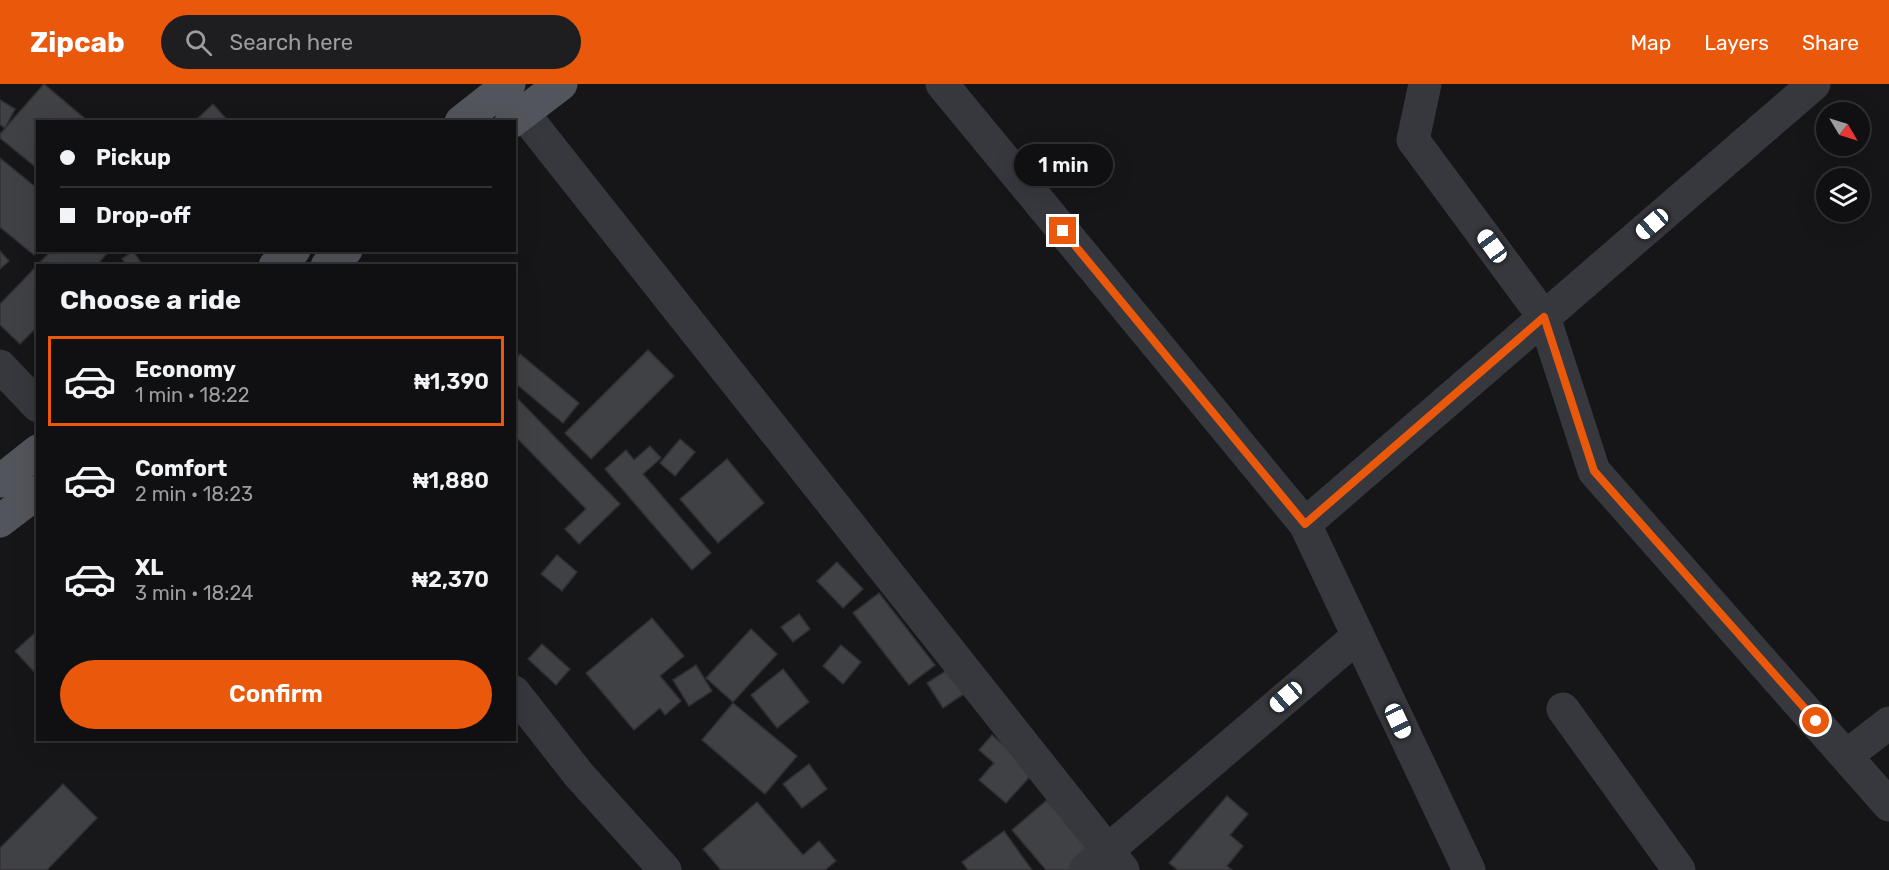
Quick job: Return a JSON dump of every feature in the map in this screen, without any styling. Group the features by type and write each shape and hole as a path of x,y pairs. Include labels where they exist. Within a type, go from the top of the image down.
{"main road":[{"path":"465,120 503,100 561,84"},
{"path":"277,264 292,252"},
{"path":"329,264 344,252"},
{"path":"0,480 36,453"},
{"path":"0,521 36,494"}],"street":[{"path":"942,84 1305,524 1469,870"},
{"path":"1425,84 1413,140 1544,317 1594,471 1889,805"},
{"path":"1305,524 1814,84"},
{"path":"503,100 1105,864 1358,636"},
{"path":"0,366 36,404"},
{"path":"516,695 579,775 665,870"},
{"path":"1563,709 1679,870"},
{"path":"1846,756 1889,723"}],"building":[{"path":"44,84 87,120 36,120 36,167 0,138 0,134"},
{"path":"0,100 15,109 5,128 0,125"},
{"path":"213,104 227,120 196,120"},
{"path":"0,158 36,187 36,252 34,255 0,227"},
{"path":"0,251 9,261 0,269"},
{"path":"50,252 108,252 98,264 39,264"},
{"path":"134,252 142,264 126,264 122,259"},
{"path":"36,267 36,328 20,344 0,325 0,304"},
{"path":"648,350 674,376 591,459 565,433"},
{"path":"520,354 579,403 563,423 516,384 516,359"},
{"path":"516,397 620,504 579,544 565,529 586,509 516,437"},
{"path":"680,439 695,452 675,476 660,463"},
{"path":"650,446 661,458 643,474 711,553 692,570 605,469 626,450 634,460"},
{"path":"727,459 764,503 718,543 680,499"},
{"path":"557,555 577,572 562,591 541,574"},
{"path":"837,562 863,589 843,608 817,581"},
{"path":"879,593 935,665 909,685 853,613"},
{"path":"799,614 810,629 793,642 781,627"},
{"path":"652,618 684,656 660,676 681,701 665,715 660,708 634,730 586,673"},
{"path":"751,629 777,654 733,702 706,678"},
{"path":"36,632 36,674 15,651"},
{"path":"542,644 570,669 556,685 528,659"},
{"path":"841,645 861,662 843,684 823,666"},
{"path":"696,665 712,691 689,706 673,680"},
{"path":"955,665 971,689 943,708 927,683"},
{"path":"783,669 809,702 777,728 751,695"},
{"path":"733,703 797,756 765,794 702,740"},
{"path":"992,735 1034,772 1006,803 979,780 994,763 979,750"},
{"path":"809,764 827,789 802,808 783,784"},
{"path":"63,784 97,818 47,870 0,870 0,848"},
{"path":"1227,796 1248,814 1230,835 1243,846 1227,866 1232,870 1178,870 1169,863"},
{"path":"1047,800 1106,870 1046,870 1012,830"},
{"path":"757,802 803,855 819,841 836,861 825,870 721,870 703,849"},
{"path":"1004,831 1032,870 968,870 962,862"}],"route":[{"path":"1063,231 1305,524 1544,317 1594,471 1679,564 1816,721"}]}
